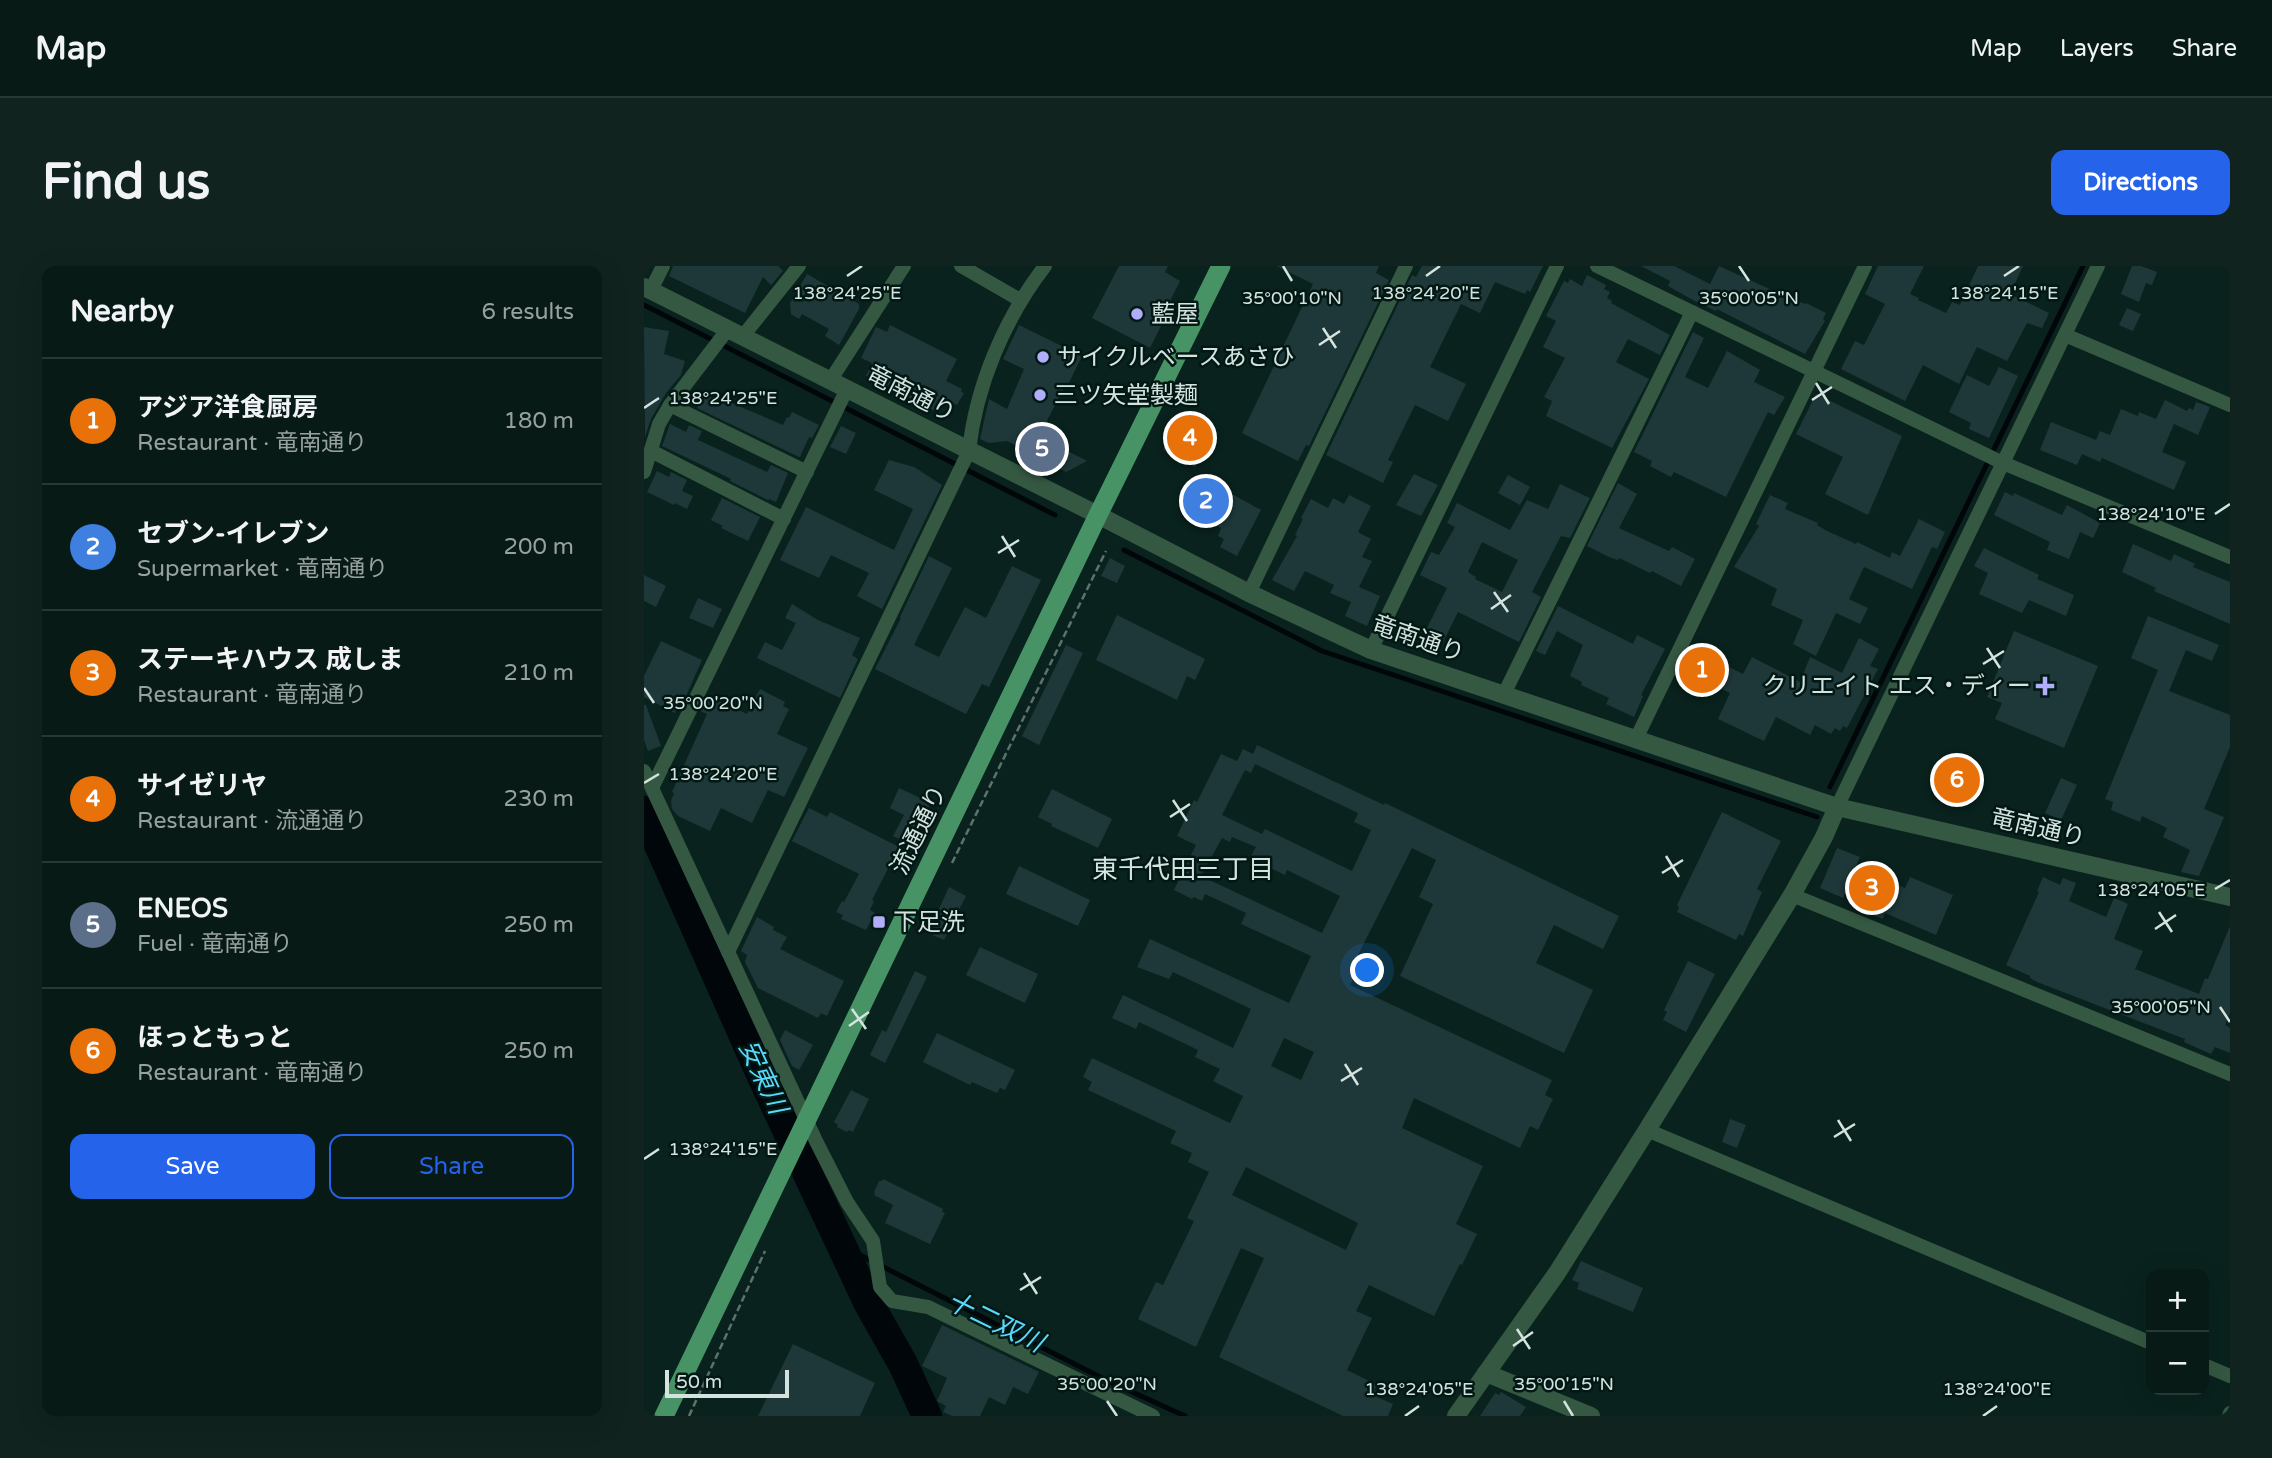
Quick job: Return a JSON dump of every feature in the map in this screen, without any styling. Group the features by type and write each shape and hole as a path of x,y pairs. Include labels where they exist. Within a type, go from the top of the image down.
{"main road":[{"name":"流通通り","path":"664,1416 1098,515 1221,266"}],"street":[{"path":"647,289 663,266"},
{"path":"644,472 659,424 670,405 799,266"},
{"path":"830,381 905,266"},
{"path":"961,266 1020,300"},
{"path":"728,952 969,451 972,427 990,365 1020,300 1045,266"},
{"path":"1249,593 1406,266"},
{"path":"1371,650 1557,266"},
{"path":"1597,266 2003,463 2230,558"},
{"path":"1636,739 1865,266"},
{"path":"1456,1416 1557,1273 1825,837 2098,266"},
{"name":"竜南通り","path":"647,289 1249,593 1371,650 1838,807 2230,897"},
{"path":"1504,694 1692,312"},
{"path":"2065,335 2230,405"},
{"path":"652,788 847,389"},
{"path":"670,405 807,472"},
{"path":"651,451 784,519"},
{"path":"644,771 805,1125 846,1202 873,1241 880,1287 892,1301 928,1307 1153,1416"},
{"path":"1791,895 2230,1074"},
{"path":"1647,1130 2146,1341"},
{"path":"2209,1367 2230,1376"},
{"path":"1486,1373 1591,1416"}],"path":[{"path":"948,872 1106,551"},
{"path":"689,1416 768,1245"}],"building":[{"path":"673,266 778,266 783,271 771,285 763,277 745,313 669,276"},
{"path":"1119,266 1168,266 1165,272 1180,281 1170,301 1173,302 1150,348 1092,318"},
{"path":"1277,266 1379,266 1376,273 1389,280 1309,446 1306,445 1298,461 1242,433 1313,284"},
{"path":"1422,266 1543,266 1530,292 1527,290 1525,294 1495,282 1480,313 1461,304 1430,367 1466,384 1448,421 1415,405 1388,460 1393,462 1383,483 1326,455 1412,275 1416,277"},
{"path":"1641,266 1674,266 1710,284 1719,266 1826,313 1823,319 1825,321 1805,354 1717,309 1716,311 1700,304 1668,286 1670,281"},
{"path":"1878,266 1924,266 1910,294 1946,313 1952,302 1960,305 1978,266 2023,266 2010,294 2049,313 2042,328 2027,323 2007,361 1977,347 1959,384 1923,365 1905,401 1841,369 1855,341 1864,345 1885,304 1865,294"},
{"path":"2132,266 2141,266 2157,272 2152,285 2146,283 2139,302 2121,294"},
{"path":"807,274 859,304 859,309 839,345 825,336 829,329 802,314 799,319 791,314 790,303"},
{"path":"1587,275 1606,285 1604,289 1610,292 1607,298 1611,303 1670,335 1660,355 1628,339 1616,362 1649,379 1612,448 1546,416 1552,401 1544,397 1565,358 1543,347 1556,321 1546,316 1564,281 1568,283 1570,279 1582,286"},
{"path":"2127,308 2141,314 2133,331 2119,325"},
{"path":"890,325 957,359 946,381 962,389 961,392 964,393 957,405 946,400 939,413 866,376 872,363 861,358 876,327 887,332"},
{"path":"1019,325 1082,356 1039,436 1087,461 1066,472 1007,441 989,443 980,439 989,399 1007,409 1024,369 1003,359"},
{"path":"644,327 669,331 664,354 685,361 681,375 666,393 651,419 645,437"},
{"path":"1693,332 1704,338 1685,377 1708,388 1727,351 1760,370 1754,382 1785,397 1774,415 1768,412 1726,497 1674,472 1671,477 1650,466 1652,461 1634,452"},
{"path":"1999,367 2018,376 1989,438 1969,429 1971,423 1949,412 1967,375 1989,386"},
{"path":"704,394 783,425 792,412 819,425 812,438 809,437 800,457 697,408"},
{"path":"1816,394 1902,436 1868,515 1825,494 1843,457 1796,434"},
{"path":"2165,400 2187,411 2189,408 2193,410 2196,402 2210,407 2198,435 2174,424 2162,452 2186,462 2174,490 2102,458 2100,462 2082,454 2077,465 2040,450 2051,422 2096,440 2100,431 2110,435 2121,409 2156,419"},
{"path":"1183,412 1215,429 1195,467 1163,450"},
{"path":"670,424 686,432 689,425 702,431 698,440 767,472 771,465 788,473 776,502 662,446"},
{"path":"841,426 856,433 846,454 830,447"},
{"path":"889,460 914,467 942,485 882,609 857,596 869,573 831,555 819,578 780,560 806,507 894,550 913,509 874,490"},
{"path":"657,471 669,477 671,472 687,480 682,491 693,496 687,509 647,492"},
{"path":"1414,474 1438,485 1421,516 1396,505"},
{"path":"1508,475 1530,487 1520,505 1498,493"},
{"path":"1201,477 1261,510 1237,556 1220,547 1224,539 1218,536 1221,528 1185,510"},
{"path":"1618,483 1637,494 1619,528 1669,551 1672,547 1695,559 1681,586 1652,571 1650,573 1587,546"},
{"path":"1560,484 1590,498 1570,538 1561,536 1532,592 1541,597 1519,642 1458,612 1440,648 1422,638 1447,588 1420,575 1431,552 1439,555 1455,527 1447,523 1457,503 1510,530 1527,500 1548,509","holes":["1482,542 1518,560 1502,592 1475,579 1476,577 1468,572"]},
{"path":"2005,492 2013,496 2014,493 2062,515 2067,505 2100,523 2093,538 2080,532 2069,559 2047,550 2050,542 1994,515"},
{"path":"1349,495 1371,506 1358,532 1371,539 1362,557 1372,561 1359,587 1380,596 1367,626 1345,616 1351,602 1330,593 1334,585 1305,571 1294,591 1272,580 1297,536 1295,535 1303,519 1301,518 1311,499 1328,508 1333,498 1344,504"},
{"path":"1770,495 1788,503 1785,509 1818,523 1817,525 1827,531 1890,558 1892,552 1900,556 1919,519 1945,532 1937,549 1932,547 1912,589 1864,567 1849,599 1868,608 1860,624 1836,613 1816,656 1793,644 1803,620 1771,605 1777,589 1734,567 1759,526 1756,524"},
{"path":"722,498 760,517 748,541 711,520"},
{"path":"2133,544 2171,561 2174,554 2195,564 2193,567 2230,582 2230,624 2154,591 2156,588 2122,572"},
{"path":"1984,548 2039,575 2037,579 2074,595 2066,616 2029,600 2022,613 1979,594 1988,573 1974,566"},
{"path":"929,556 952,568 914,645 939,657 965,607 986,618 1012,566 1041,580 989,687 982,684 966,714 875,669"},
{"path":"1110,558 1125,566 1117,583 1101,576"},
{"path":"644,575 666,586 656,607 644,601"},
{"path":"698,598 722,609 713,628 689,618"},
{"path":"792,604 818,620 860,638 852,655 858,659 840,698 757,658 765,642 782,650 796,623 785,618"},
{"path":"1558,606 1633,644 1637,635 1665,649 1641,695 1643,696 1634,717 1606,704 1609,698 1581,685 1582,682 1570,676 1583,645 1557,631 1545,655 1536,651"},
{"path":"1117,615 1205,659 1195,680 1187,676 1177,700 1096,660"},
{"path":"2148,616 2219,645 2212,661 2186,650 2169,691 2230,715 2230,747 2204,809 2224,817 2199,876 2181,872 2190,850 2163,837 2167,828 2142,816 2140,822 2111,810 2113,802 2105,799 2158,670 2131,658"},
{"path":"2014,631 2098,666 2064,748 1995,719 2002,703 1987,697"},
{"path":"1859,638 1879,649 1870,666 1878,669 1847,728 1843,726 1840,731 1835,728 1831,734 1815,725 1810,735 1776,717 1764,741 1718,719 1730,693 1685,671 1695,650 1743,674 1752,657 1800,682 1810,657 1842,673"},
{"path":"661,641 702,660 683,703 680,702 675,713 644,697 644,676"},
{"path":"1066,645 1083,653 1039,745 1022,736"},
{"path":"760,689 785,702 783,706 789,709 777,734 808,748 784,797 768,790 752,823 721,808 710,831 678,816 672,809 672,792 707,714 700,711 708,696 747,714"},
{"path":"644,705 661,746 648,751 644,740"},
{"path":"1257,745 1384,805 1385,803 1619,916 1603,949 1554,925 1536,963 1593,990 1564,1053 1400,976 1433,904 1419,897 1436,860 1412,848 1357,957 1362,960 1350,985 1552,1080 1545,1095 1553,1099 1538,1130 1530,1126 1520,1148 1414,1098 1402,1128 1483,1166 1456,1224 1477,1234 1434,1316 1369,1285 1356,1311 1372,1318 1347,1370 1377,1385 1374,1390 1379,1393 1377,1397 1393,1404 1388,1416 1343,1416 1219,1357 1264,1258 1241,1248 1196,1347 1138,1319 1156,1282 1163,1285 1194,1221 1187,1218 1209,1172 1188,1162 1192,1153 1170,1143 1176,1131 1088,1090 1092,1082 1083,1077 1092,1058 1230,1123 1243,1096 1213,1081 1220,1069 1195,1057 1198,1050 1139,1022 1136,1029 1112,1018 1123,995 1233,1048 1251,1009 1173,972 1169,979 1137,967 1150,939 1289,1003 1311,956 1241,924 1246,913 1205,894 1202,901 1174,890 1196,845 1177,836 1194,800 1197,802 1221,754 1237,761 1243,749 1253,754","holes":["1255,764 1358,813 1354,822 1371,830 1352,871 1265,829 1262,834 1222,815 1245,770 1251,773","1232,837 1256,847 1250,858 1285,875 1287,870 1340,896 1322,933 1201,876 1222,838 1230,842","1284,1038 1314,1052 1301,1080 1271,1066","1246,1167 1358,1223 1346,1250 1232,1195"]},
{"path":"1958,761 1971,767 1959,798 1945,792"},
{"path":"2061,778 2077,785 2061,820 2045,813"},
{"path":"899,788 931,803 910,844 893,836 904,815 890,808"},
{"path":"1052,789 1112,819 1098,848 1038,817"},
{"path":"809,808 827,817 830,812 899,847 872,900 874,901 870,910 875,913 866,930 841,919 843,915 836,912 859,874 792,841"},
{"path":"1722,812 1781,841 1757,889 1762,892 1743,936 1739,934 1736,940 1677,912 1677,905"},
{"path":"1837,848 1860,857 1853,874 1880,870 1884,879 1905,888 1910,877 1953,895 1936,935 1885,913 1883,919 1868,913 1871,905 1845,893 1843,898 1820,888"},
{"path":"1019,866 1090,900 1078,926 1006,894"},
{"path":"2043,877 2060,885 2063,878 2076,883 2069,901 2106,917 2114,898 2128,904 2114,939 2143,951 2135,969 2199,994 2230,926 2230,1013 2225,1025 2230,1028 2230,1053 2215,1047 2211,1054 2184,1042 2185,1039 2037,982 2006,965 2039,892 2037,891"},
{"path":"949,887 966,896 944,940 928,933"},
{"path":"757,917 787,937 780,949 844,981 827,1016 821,1013 818,1018 758,988 745,962 747,955 741,951"},
{"path":"980,947 1038,974 1025,1003 966,975"},
{"path":"1688,961 1715,974 1686,1032 1663,1020 1667,1012 1664,1010"},
{"path":"915,971 927,977 885,1063 870,1055 882,1030 886,1032"},
{"path":"785,1030 813,1045 799,1070 792,1066 780,1040"},
{"path":"937,1033 1015,1070 1005,1090 1000,1088 997,1093 972,1082 970,1085 923,1062"},
{"path":"851,1090 869,1099 853,1132 847,1132 837,1127 834,1122"},
{"path":"1730,1119 1746,1125 1737,1148 1722,1142"},
{"path":"883,1179 943,1209 942,1212 945,1213 930,1244 885,1223 893,1205 874,1195 879,1181"},
{"path":"1581,1261 1643,1288 1633,1312 1577,1289 1579,1283 1572,1280"},
{"path":"942,1325 1039,1372 1028,1394 1013,1387 1005,1405 989,1397 980,1416 952,1416 943,1412 946,1406 937,1401 947,1378 922,1366"},
{"path":"793,1344 875,1383 860,1416 758,1416"},
{"path":"1501,1392 1526,1407 1520,1416 1480,1416 1495,1393 1499,1395"}],"waterway":[{"path":"1830,787 2083,266"},
{"path":"644,305 1055,515"},
{"path":"1124,550 1322,651 1817,817"},
{"name":"安東川","path":"644,811 759,1070 869,1304 903,1364 927,1416"},
{"name":"十二双川","path":"842,1246 1106,1380 1185,1416"}],"place":[{"name":"藍屋","path":"1137,314"},
{"name":"サイクルベースあさひ","path":"1043,357"},
{"name":"三ツ矢堂製麺","path":"1040,395"},
{"name":"サイゼリヤ","path":"1190,438"},
{"name":"ENEOS","path":"1042,449"},
{"name":"セブン-イレブン","path":"1206,501"},
{"name":"アジア洋食厨房","path":"1702,670"},
{"name":"クリエイト エス・ディー","path":"2045,686"},
{"name":"ほっともっと","path":"1957,780"},
{"name":"ステーキハウス 成しま","path":"1872,888"},
{"name":"下足洗","path":"879,922"}],"district":[{"name":"東千代田三丁目","path":"1183,869"}]}
